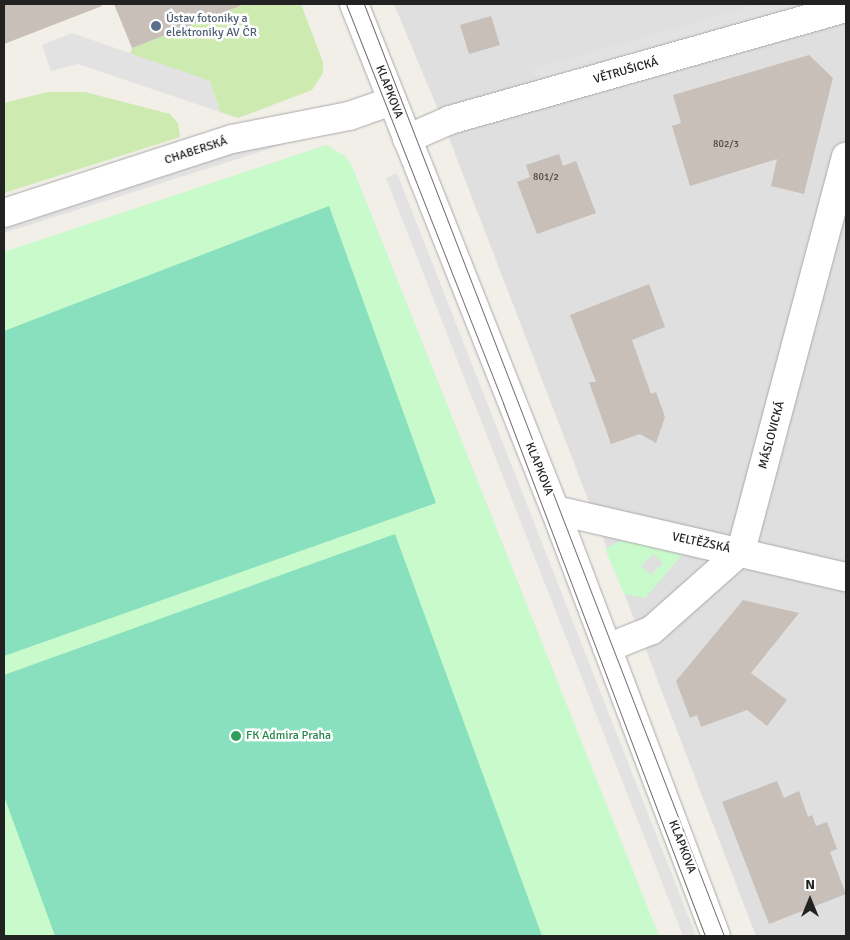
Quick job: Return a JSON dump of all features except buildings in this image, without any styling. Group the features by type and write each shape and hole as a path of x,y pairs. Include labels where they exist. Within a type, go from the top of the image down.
{"street":[{"name":"KLAPKOVA","path":"354,4 555,510 716,936"},
{"name":"VĚTRUŠICKÁ","path":"407,138 450,120 846,8"},
{"name":"CHABERSKÁ","path":"4,213 232,139 349,116 392,100"},
{"name":"MÁSLOVICKÁ","path":"741,551 846,157"},
{"name":"VELTĚŽSKÁ","path":"555,510 741,551 846,578"},
{"path":"607,648 652,630 741,551"}],"shaded area":[{"path":"394,4 846,4 846,936 756,936 439,112"},
{"path":"759,4 806,4 537,82 533,69"},
{"path":"72,33 210,81 220,112 78,64 51,71 42,45"},
{"path":"282,133 285,144 4,233 4,221"},
{"path":"397,173 696,936 683,936 386,178"}],"green space":[{"path":"245,4 301,4 323,62 323,73 312,90 238,118 220,112 210,81 130,54 132,48"},
{"path":"47,92 85,92 170,114 178,123 180,137 4,193 4,103"},
{"path":"326,145 345,156 352,166 659,936 4,936 4,252"},
{"path":"329,206 436,503 4,656 4,331"},
{"name":"FK Admira Praha","path":"395,534 542,936 55,936 4,796 4,675"},
{"path":"622,540 682,555 645,598 624,594 605,549","holes":["653,554 663,563 651,575 641,566"]}],"tram line":[{"path":"346,4 503,403 705,936"},
{"path":"364,4 724,936"}],"place":[{"name":"Ústav fotoniky a elektroniky AV ČR","path":"156,26"},
{"name":"FK Admira Praha","path":"236,736"}]}
